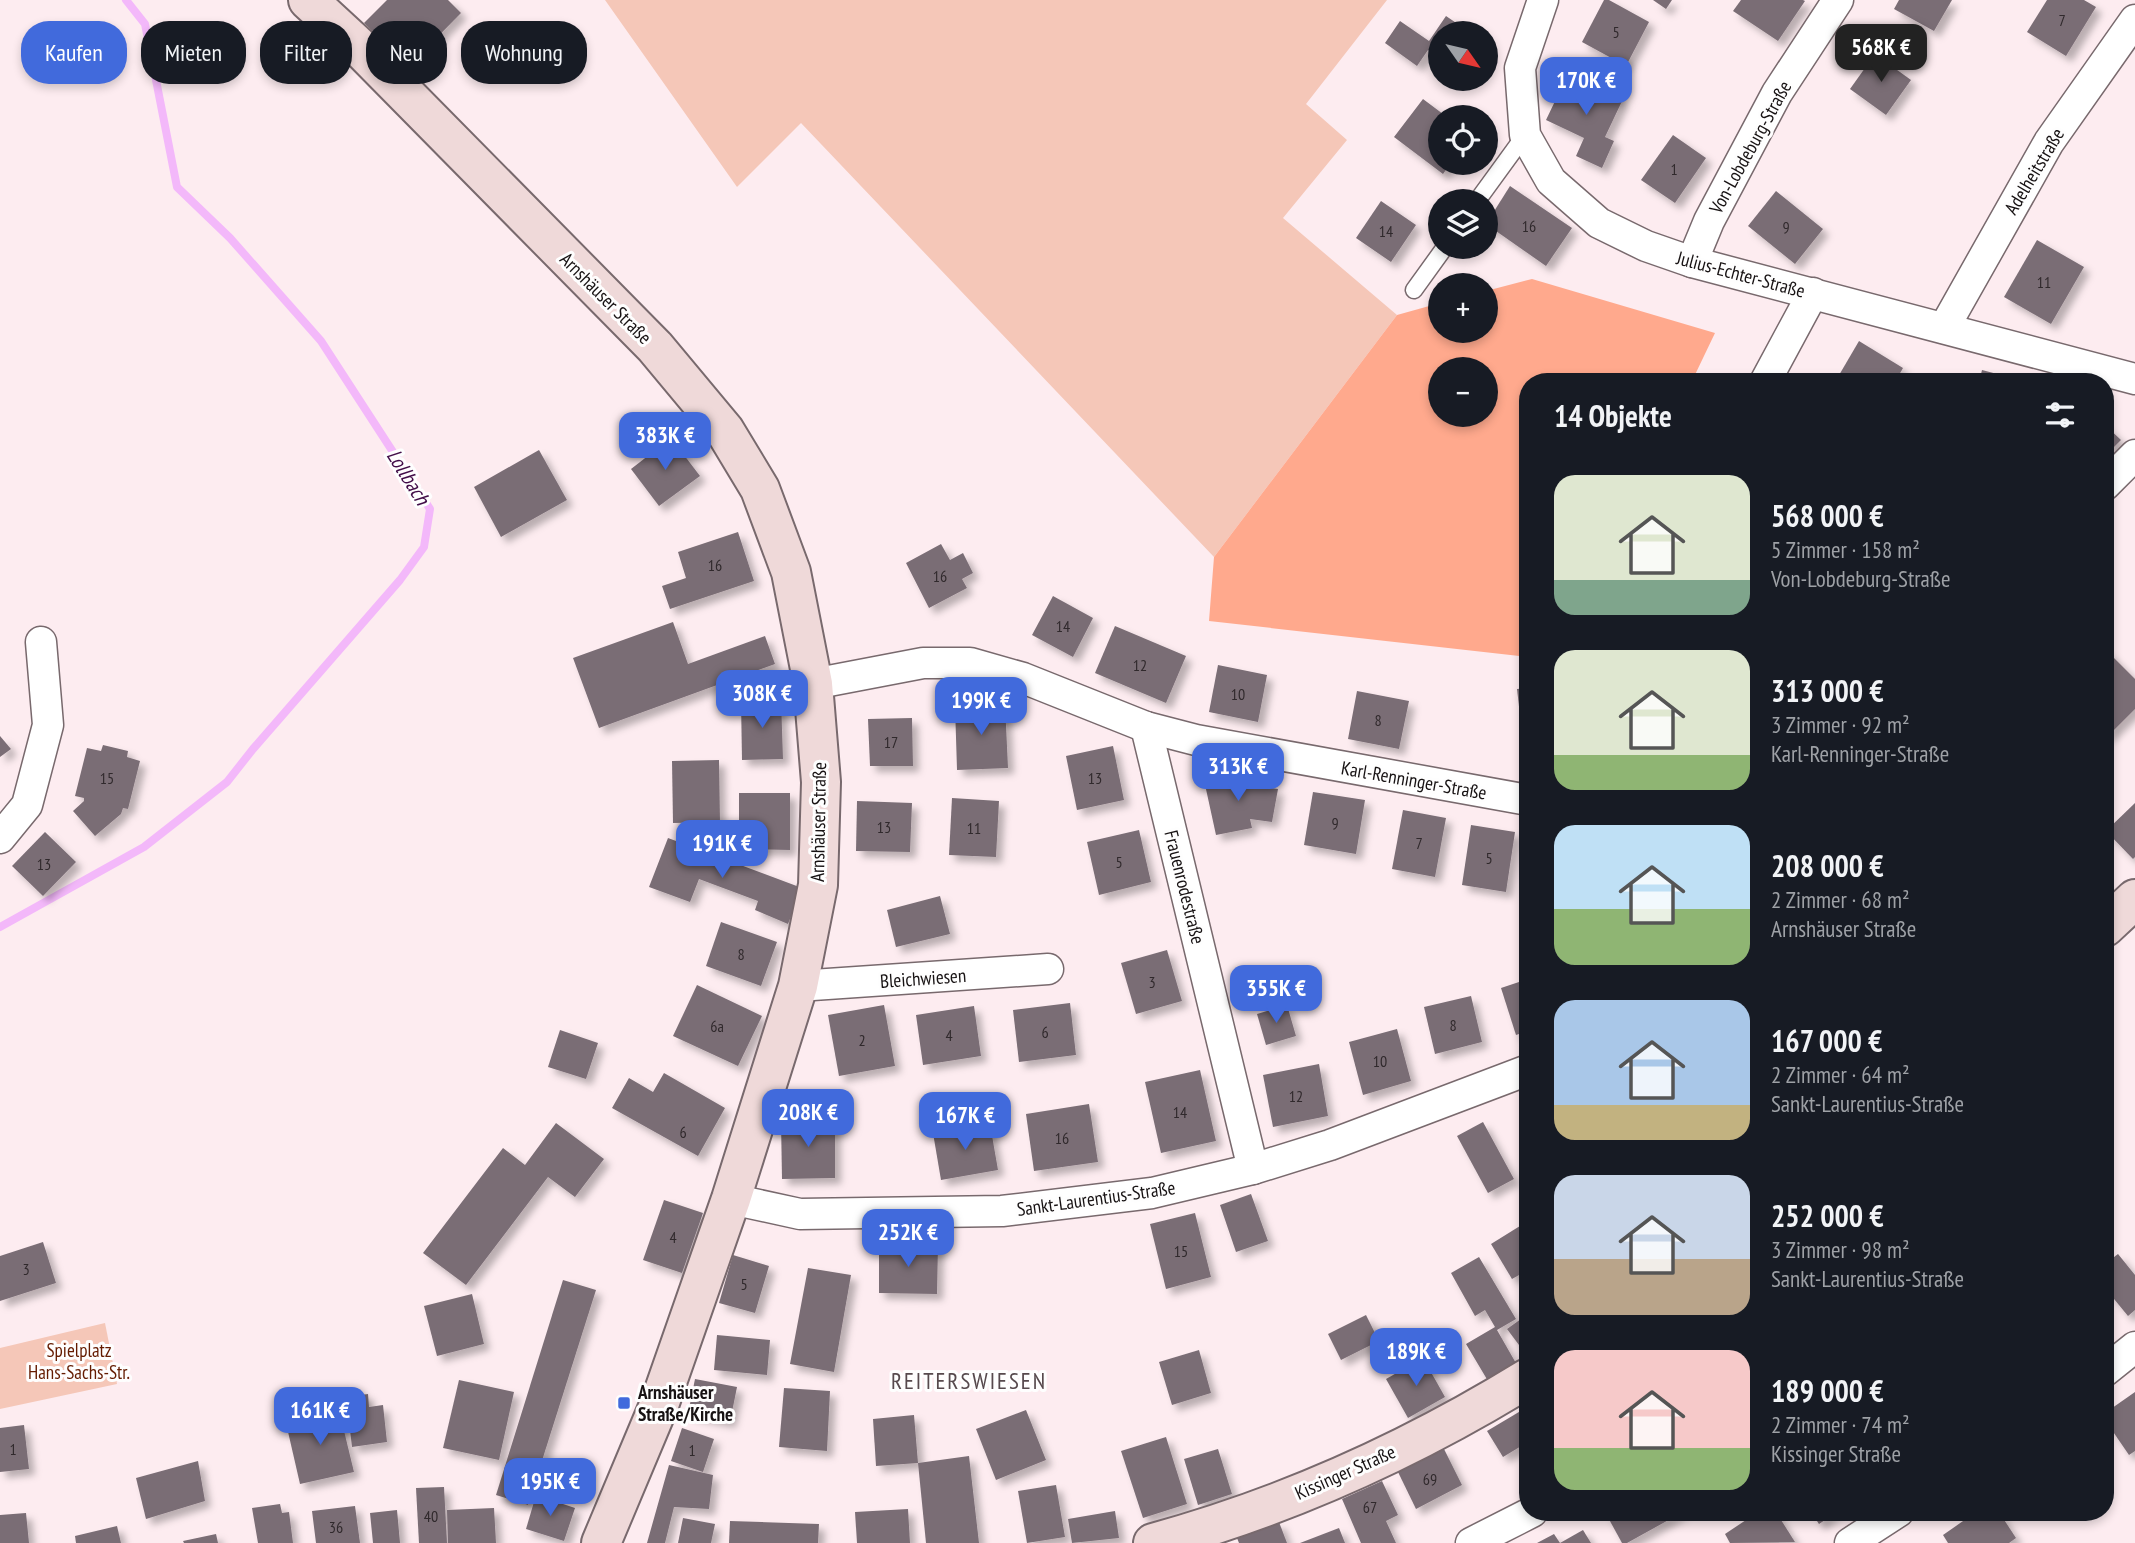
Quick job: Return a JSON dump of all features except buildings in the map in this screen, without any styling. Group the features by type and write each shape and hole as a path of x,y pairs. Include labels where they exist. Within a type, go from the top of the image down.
{"street":[{"name":"Arnshäuser Straße","path":"308,0 360,48 655,347 724,430 760,489 791,572 813,684 821,782 818,885 798,986 731,1199 659,1405 601,1543"},
{"name":"Julius-Echter-Straße","path":"1544,0 1520,68 1525,135 1550,181 1599,223 1646,246 1692,262 2113,373"},
{"name":"Von-Lobdeburg-Straße","path":"1692,262 1709,221 1777,93 1838,0"},
{"name":"Adelheitstraße","path":"1944,328 2049,142 2135,20"},
{"path":"1770,373 1813,293"},
{"name":"Julius-Echter-Straße","path":"2114,373 2135,379"},
{"path":"2114,476 2135,455"},
{"path":"0,838 27,805 48,724 41,642"},
{"name":"Karl-Renninger-Straße","path":"813,684 923,663 970,663 1023,678 1146,727 1196,740 1519,798"},
{"name":"Frauenrodestraße","path":"1146,727 1253,1169"},
{"path":"2114,919 2135,899"},
{"name":"Bleichwiesen","path":"798,986 1048,969"},
{"name":"Sankt-Laurentius-Straße","path":"731,1199 800,1214 1002,1211 1153,1193 1253,1169 1330,1145 1519,1073"},
{"path":"2114,1364 2135,1347"},
{"name":"Kissinger Straße","path":"1153,1543 1198,1531 1361,1468 1470,1414 1519,1384"},
{"path":"1471,1543 1519,1519"},
{"path":"1850,1543 1884,1521"}],"lane":[{"path":"1487,189 1525,135"},
{"path":"1414,290 1436,259"}],"green space":[{"path":"605,0 1387,0 1306,104 1347,140 1283,218 1397,315 1214,557 801,123 737,187"},
{"name":"Spielplatz Hans-Sachs-Str.","path":"105,1323 117,1384 0,1409 0,1348"}],"shaded area":[{"path":"1532,279 1715,333 1696,373 1519,373 1519,656 1209,621 1214,557 1397,315 1428,306 1428,343 1498,343 1498,288"}],"waterway":[{"name":"Lollbach","path":"0,927 144,847 227,782 400,580 424,547 430,509 321,341 230,238 177,187 145,24 126,0"}],"place":[{"name":"Arnshäuser Straße/Kirche","path":"624,1403"}],"district":[{"name":"REITERSWIESEN","path":"969,1381"}]}
